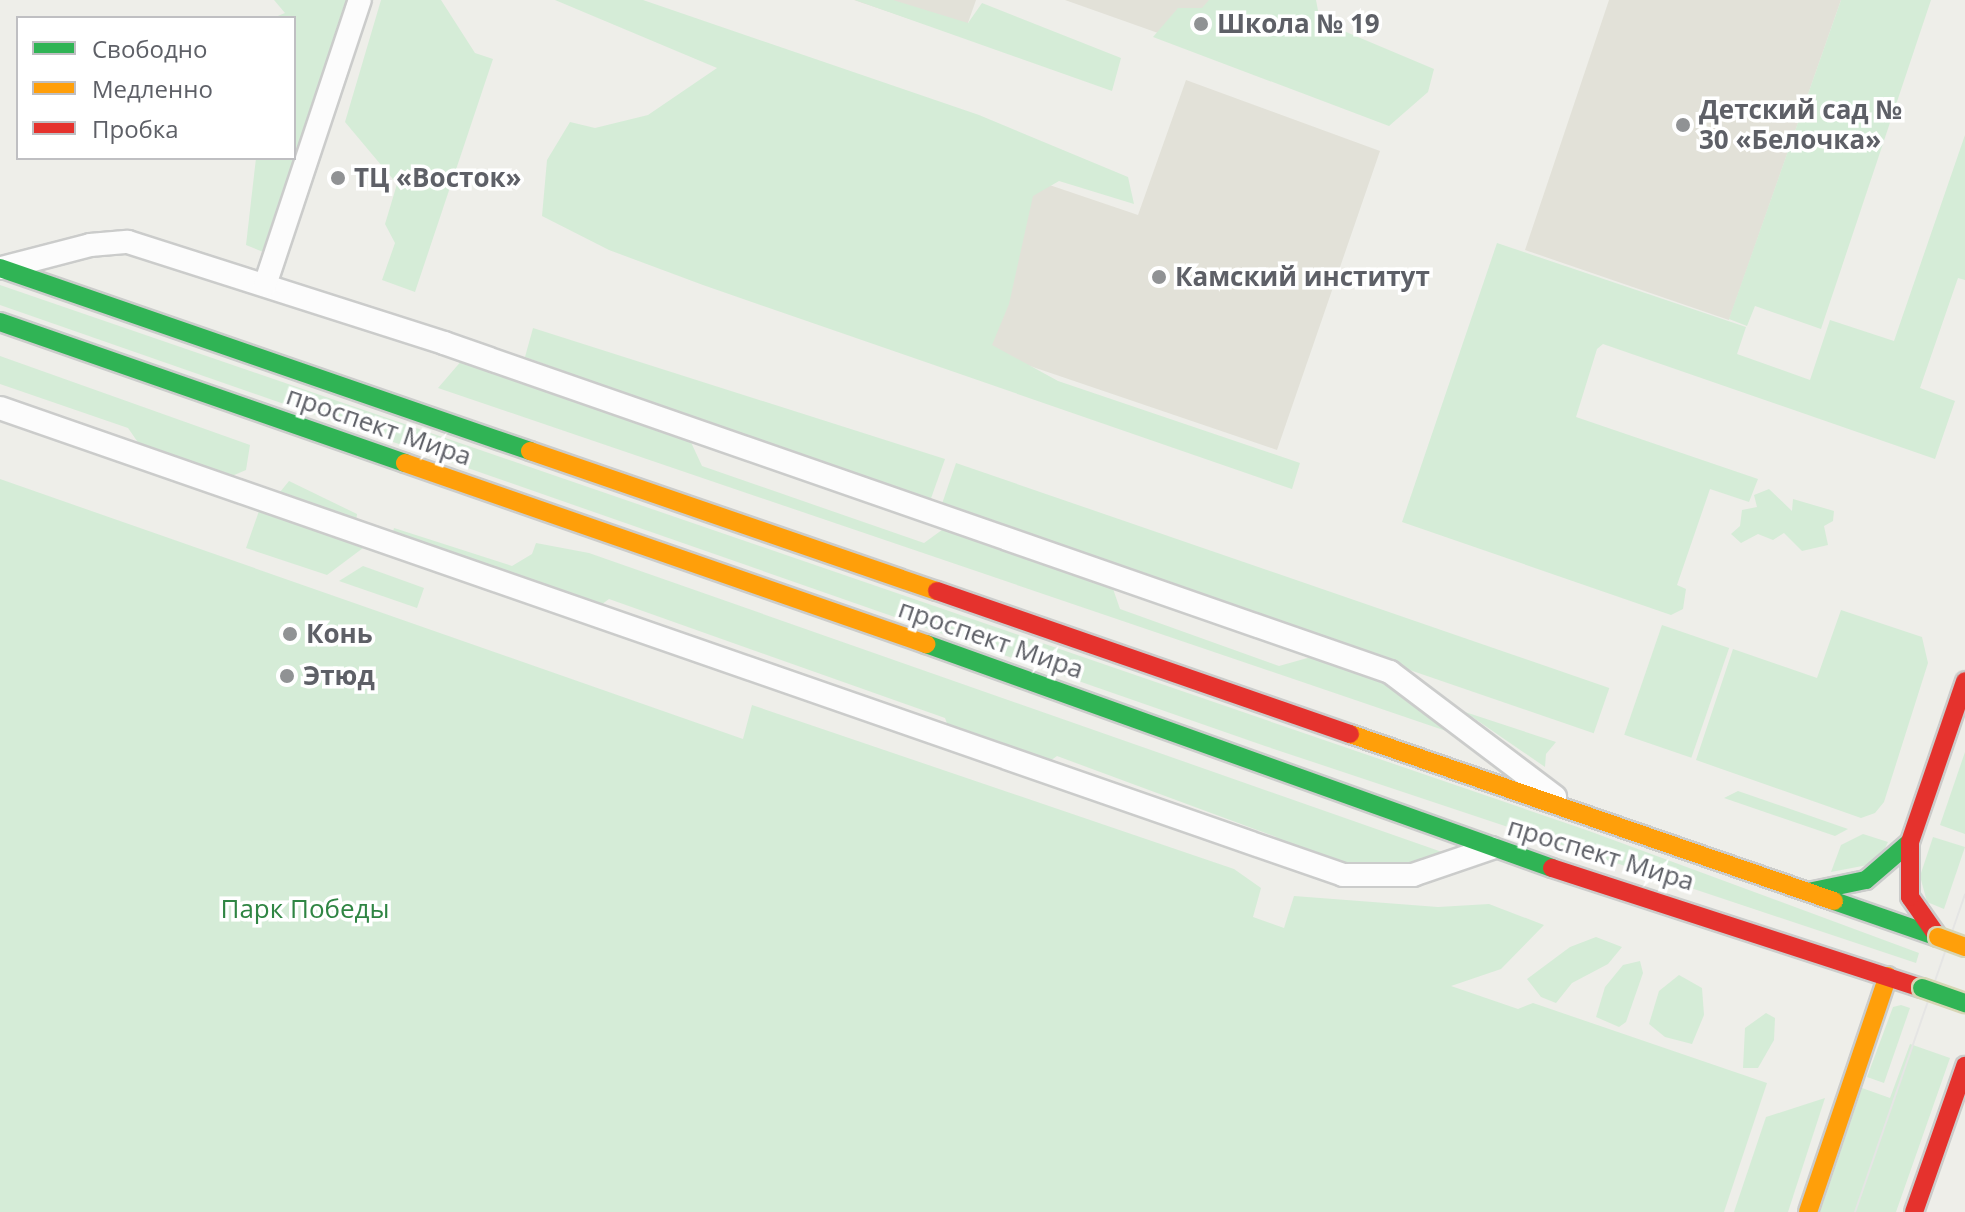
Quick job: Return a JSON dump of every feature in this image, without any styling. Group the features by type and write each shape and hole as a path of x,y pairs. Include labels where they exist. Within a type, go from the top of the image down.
{"main road":[{"name":"проспект Мира","path":"0,268 1569,807 1965,947"},
{"name":"проспект Мира","path":"0,322 1316,780 1492,848 1965,1003"},
{"path":"1938,937 1910,897 1910,842 1965,681"},
{"path":"1808,892 1866,880 1910,842"},
{"path":"1808,1212 1888,976"},
{"path":"1914,1212 1965,1066"}],"street":[{"path":"265,285 360,0"},
{"path":"0,268 90,245 128,242 265,285 1390,672 1569,807"},
{"path":"0,408 1343,875 1413,875 1492,848"}],"shaded area":[{"path":"854,0 976,0 963,37"},
{"name":"Школа № 19","path":"1065,0 1276,0 1254,67"},
{"name":"Детский сад № 30 «Белочка»","path":"1609,0 1841,0 1729,320 1525,250"},
{"name":"Камский институт","path":"1186,80 1380,151 1277,450 959,342 1017,174 1138,215"}],"green space":[{"path":"274,0 354,0 280,259 246,245 256,160 296,160 296,16 278,16 285,13"},
{"path":"381,0 441,0 475,53 493,59 415,292 382,280 395,243 385,224 397,184 345,122"},
{"path":"555,0 643,0 979,115 1128,177 1134,204 1059,181 1033,196 1009,304 992,345 1058,381 1300,463 1292,489 703,285 609,250 542,216 547,160 570,122 595,128 648,115 717,68"},
{"path":"855,0 893,0 968,23 982,3 1121,58 1112,91"},
{"path":"1209,0 1316,0 1320,21 1434,69 1428,92 1389,126 1153,37 1178,8 1202,8"},
{"path":"1841,0 1931,0 1821,329 1755,306 1747,326 1729,319"},
{"path":"1965,135 1965,280 1958,278 1920,388 1955,401 1935,459 1603,344 1597,349 1576,417 1758,479 1749,502 1710,489 1677,585 1686,589 1683,609 1671,615 1402,522 1497,243 1746,327 1737,354 1810,380 1830,320 1894,341"},
{"path":"0,285 1589,831 1919,953 1916,963 1265,746 0,305"},
{"path":"533,328 945,459 929,504 525,357"},
{"path":"0,356 250,445 246,470 225,479 144,451 128,428 0,384"},
{"path":"463,359 689,438 702,466 924,543 946,527 1111,583 1120,609 1279,666 1311,657 1390,682 1458,735 438,388"},
{"path":"956,463 1609,688 1594,733 940,508"},
{"name":"Парк Победы","path":"0,479 743,739 752,705 1234,869 1261,888 1253,917 1284,928 1294,896 1438,907 1489,904 1544,925 1501,969 1451,986 1518,1009 1533,1003 1767,1083 1724,1212 0,1212"},
{"path":"289,481 357,514 355,531 272,502"},
{"path":"1769,489 1792,511 1793,499 1834,511 1833,521 1824,526 1828,545 1802,551 1784,533 1773,540 1758,534 1741,543 1731,534 1740,526 1742,510 1757,507 1754,495"},
{"path":"259,511 363,548 327,575 246,548"},
{"path":"394,528 512,566 532,554 536,543 589,553 1442,852 1408,869 1343,875 1284,854 1276,837 1057,756 1039,769 953,740 945,718 609,599 590,613 390,543"},
{"path":"363,566 424,588 417,608 339,581"},
{"path":"1841,610 1922,637 1928,663 1884,802 1875,813 1861,818 1696,760 1733,649 1817,678"},
{"path":"1662,625 1729,648 1691,758 1624,735"},
{"path":"1465,712 1556,742 1546,754 1545,767"},
{"path":"1965,752 1965,834 1940,825"},
{"path":"1738,791 1848,829 1835,836 1724,798"},
{"path":"1863,834 1888,842 1878,863 1831,872 1841,845"},
{"path":"1933,837 1965,847 1944,909 1927,902 1920,876"},
{"path":"1596,937 1622,947 1608,964 1572,983 1556,1003 1541,997 1527,979 1570,947"},
{"path":"1640,961 1643,973 1626,1022 1619,1027 1596,1017 1605,987 1623,965"},
{"path":"1679,975 1702,988 1704,1015 1692,1044 1665,1037 1649,1024 1659,991"},
{"path":"1901,1005 1910,1008 1884,1083 1867,1077 1893,1007"},
{"path":"1766,1013 1775,1018 1774,1040 1758,1068 1743,1068 1745,1028"},
{"path":"1910,1044 1950,1058 1896,1212 1820,1212 1862,1088 1890,1098"},
{"path":"1825,1098 1788,1212 1734,1212 1766,1117"}],"tram line":[{"path":"1855,1212 1965,895"}],"traffic: fast":[{"path":"0,268 530,451"},
{"path":"0,322 405,463"},
{"path":"926,644 1552,868"},
{"path":"1808,892 1866,880 1910,842"},
{"path":"1834,901 1938,937"},
{"path":"1922,988 1965,1003"}],"traffic: slow":[{"path":"530,451 937,591"},
{"path":"405,463 926,644"},
{"path":"1350,734 1834,901"},
{"path":"1938,937 1965,947"},
{"path":"1808,1212 1888,976"}],"traffic: jam":[{"path":"937,591 1350,734"},
{"path":"1938,937 1910,897 1910,842 1965,681"},
{"path":"1552,868 1922,988"},
{"path":"1914,1212 1965,1066"}],"place":[{"name":"Школа № 19","path":"1201,24"},
{"name":"Детский сад № 30 «Белочка»","path":"1683,125"},
{"name":"ТЦ «Восток»","path":"338,178"},
{"name":"Камский институт","path":"1159,277"},
{"name":"Конь","path":"290,634"},
{"name":"Этюд","path":"287,676"}]}
